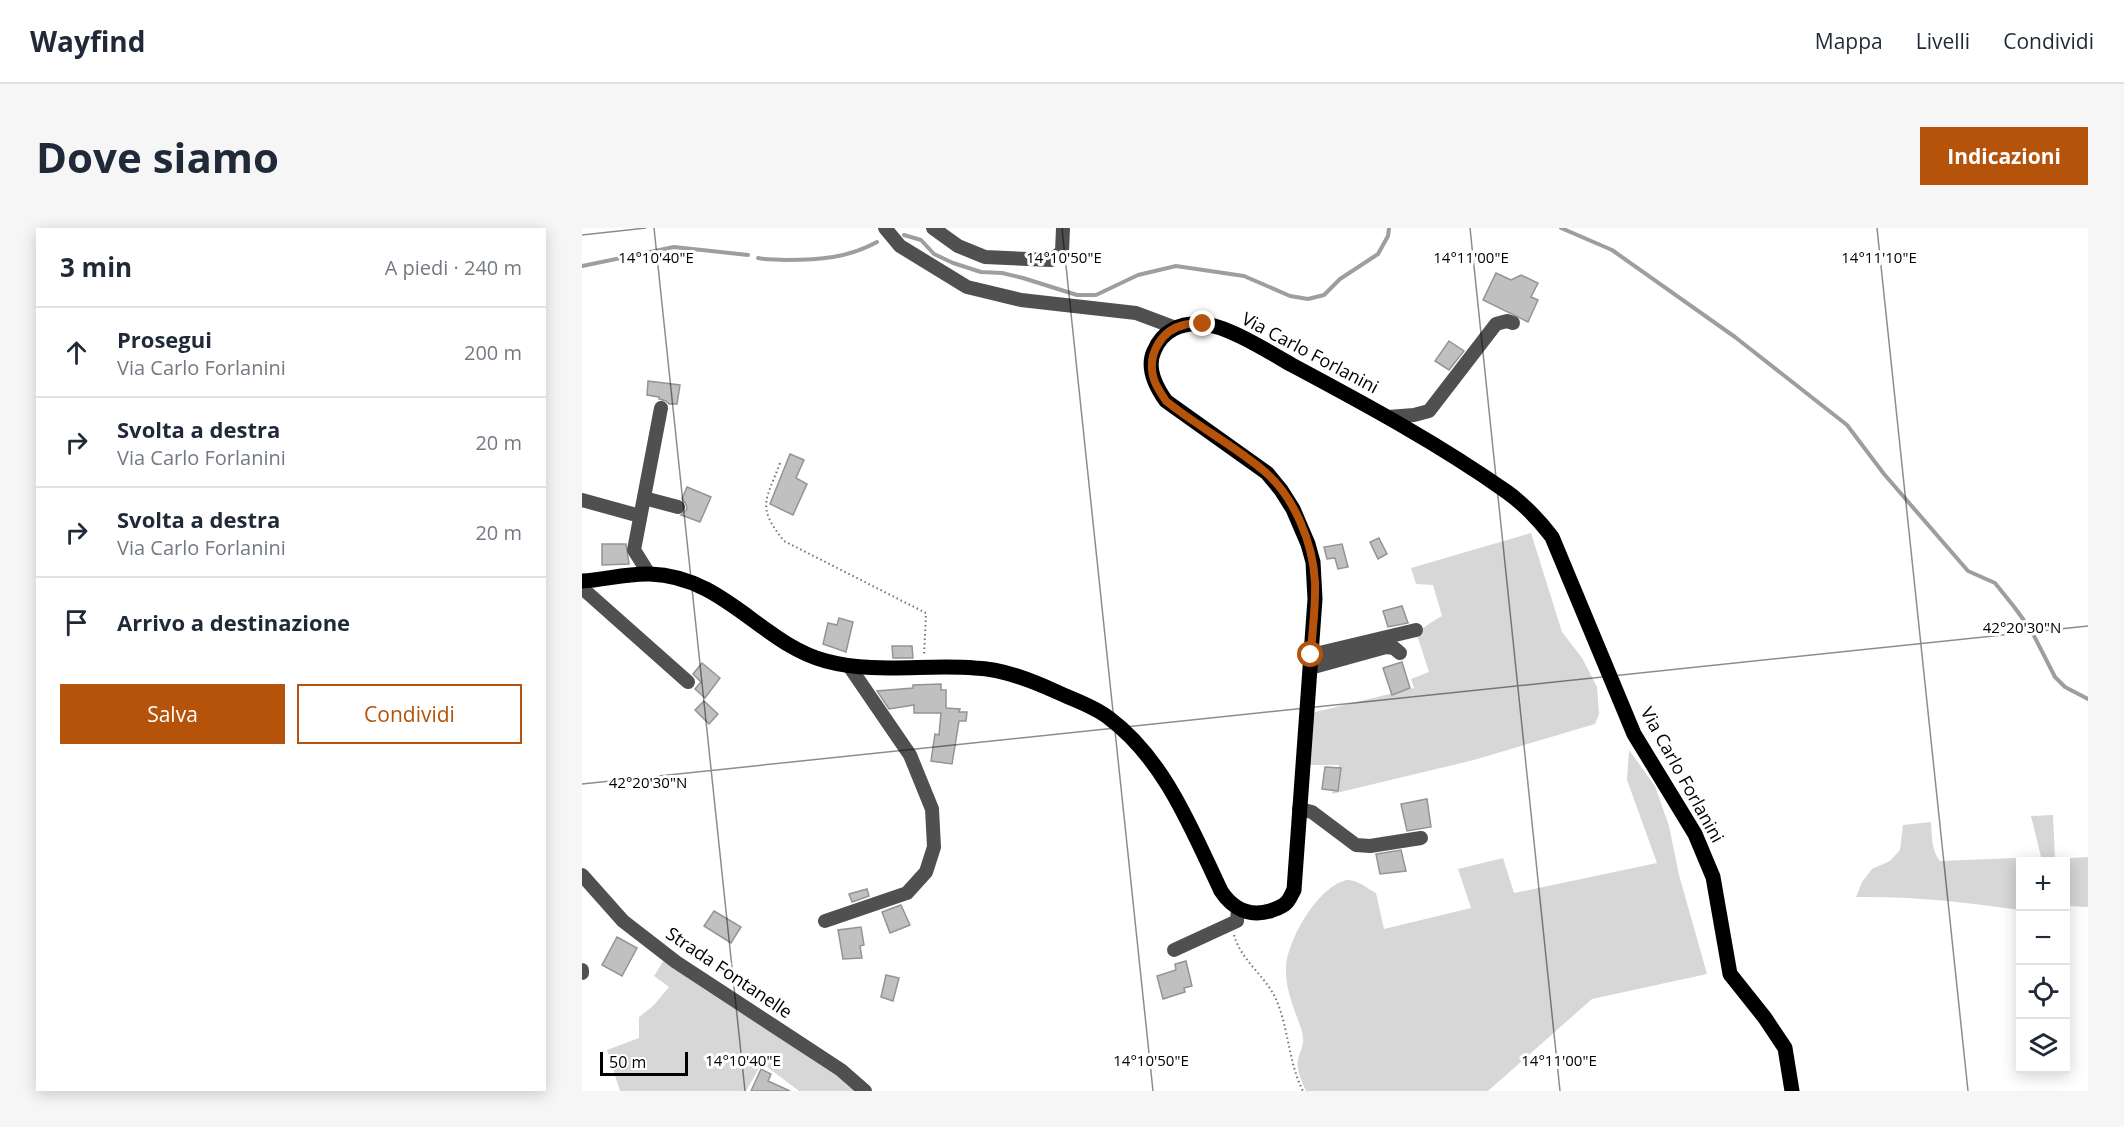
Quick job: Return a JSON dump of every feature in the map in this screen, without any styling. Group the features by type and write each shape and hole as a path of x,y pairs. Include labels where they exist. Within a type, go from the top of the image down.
{"main road":[{"name":"Via Carlo Forlanini","path":"1176,328 1185,324 1203,324 1220,328 1261,347 1388,417 1509,493 1533,514 1552,537 1634,734 1695,834 1713,877 1730,974 1765,1018 1785,1048 1792,1091"},
{"path":"582,581 649,574 690,582 723,598 808,656 849,666 976,668 1009,674 1034,681 1107,716 1127,732 1155,766 1180,806 1228,902 1238,909 1263,913 1286,903 1294,890 1315,598 1313,562 1293,509 1267,473 1179,412 1166,401 1158,389 1153,375 1153,352 1163,335 1176,328"}],"street":[{"path":"933,228 958,246 985,257 1051,260 1062,252 1063,228"},
{"path":"892,230 900,246 967,286 1021,300 1136,313 1176,328"},
{"path":"1388,417 1429,411 1496,324 1513,322"},
{"path":"649,574 634,550 661,408"},
{"path":"644,498 678,507"},
{"path":"582,500 640,516"},
{"path":"582,588 688,682"},
{"path":"1310,662 1416,630"},
{"path":"1310,662 1386,647 1394,648 1400,653"},
{"path":"825,921 907,893 926,872 934,847 932,809 910,755 849,666"},
{"path":"1299,808 1312,812 1356,845 1370,846 1421,838"},
{"name":"Strada Fontanelle","path":"582,875 623,921 676,962 841,1070 865,1091"},
{"path":"1174,950 1237,921 1238,909"}],"path":[{"path":"780,463 765,505 770,523 784,541 926,613 924,668"},
{"path":"1230,924 1237,945 1268,984 1276,999 1294,1072 1303,1091"}],"shaded area":[{"path":"1531,533 1562,632 1582,658 1597,687 1599,714 1595,724 1474,760 1332,794 1339,765 1305,765 1311,713 1414,688 1411,679 1429,672 1416,632 1442,616 1433,585 1416,584 1411,568"},
{"path":"1629,750 1655,786 1669,826 1679,875 1707,974 1592,999 1488,1091 1306,1091 1298,1068 1303,1036 1289,994 1286,967 1292,942 1315,903 1336,884 1351,880 1376,893 1384,929 1471,908 1458,869 1503,858 1514,893 1657,863 1627,780"},
{"path":"2053,815 2055,857 2041,857 2031,816"},
{"path":"1931,822 1933,848 1940,861 2016,858 2016,909 1939,900 1856,897 1862,882 1872,869 1890,861 1900,850 1903,825"},
{"path":"2088,857 2088,907 2070,906 2070,858"},
{"path":"666,957 858,1091 799,1091 762,1063 746,1091 620,1091 607,1050 639,1038 639,1017 653,1006 669,987 654,976"}],"building":[{"path":"1496,273 1511,280 1521,275 1538,283 1531,297 1538,300 1528,322 1483,300"},
{"path":"1449,341 1464,351 1449,370 1435,361"},
{"path":"648,381 680,385 677,404 669,404 659,397 647,395"},
{"path":"790,454 804,460 796,478 807,484 793,515 770,504"},
{"path":"687,487 711,497 700,522 681,515 687,509 682,499"},
{"path":"1379,538 1387,554 1378,559 1370,542"},
{"path":"602,544 626,544 629,564 602,565"},
{"path":"1342,544 1348,567 1338,569 1335,558 1327,559 1324,547"},
{"path":"1402,606 1408,623 1388,627 1383,611"},
{"path":"839,618 853,622 846,652 823,644 828,623 837,625"},
{"path":"892,646 912,646 913,658 893,658"},
{"path":"1402,662 1410,688 1392,695 1383,668"},
{"path":"702,663 720,678 705,698 695,689 701,682 693,674"},
{"path":"941,684 941,690 946,690 946,708 967,712 966,721 959,721 952,764 931,761 935,734 939,735 941,713 914,713 914,705 889,709 877,691 913,688 913,685"},
{"path":"704,701 718,714 709,724 695,710"},
{"path":"1325,767 1341,768 1338,791 1322,789"},
{"path":"1427,799 1431,827 1407,831 1401,804"},
{"path":"1401,850 1406,871 1380,874 1376,854"},
{"path":"867,889 869,896 852,902 849,894"},
{"path":"901,905 910,925 890,933 882,912"},
{"path":"714,911 741,927 731,943 704,926"},
{"path":"861,927 864,945 860,946 862,958 843,959 838,930"},
{"path":"617,937 637,948 622,976 602,965"},
{"path":"1186,961 1192,986 1184,988 1185,992 1163,999 1157,976 1176,970 1175,964"},
{"path":"886,975 899,978 893,1001 881,997"},
{"path":"761,1069 771,1074 768,1081 790,1091 751,1091"}],"waterway":[{"path":"904,235 921,240 934,254 953,263 981,272 1002,273 1023,278 1077,295 1096,295 1138,275 1176,266 1244,276 1290,296 1308,299 1324,295 1340,279 1378,254 1388,236 1389,228"},
{"path":"1561,228 1612,250 1735,337 1847,425 1884,474 1968,571 1995,583 2031,630 2055,677 2065,687 2088,699"},
{"path":"758,258 822,259 855,252 877,242"},
{"path":"582,266 674,247 748,255"}],"route":[{"path":"1203,324 1185,324 1163,335 1153,352 1153,375 1166,401 1267,473 1293,509 1313,562 1315,598 1311,655"}]}
